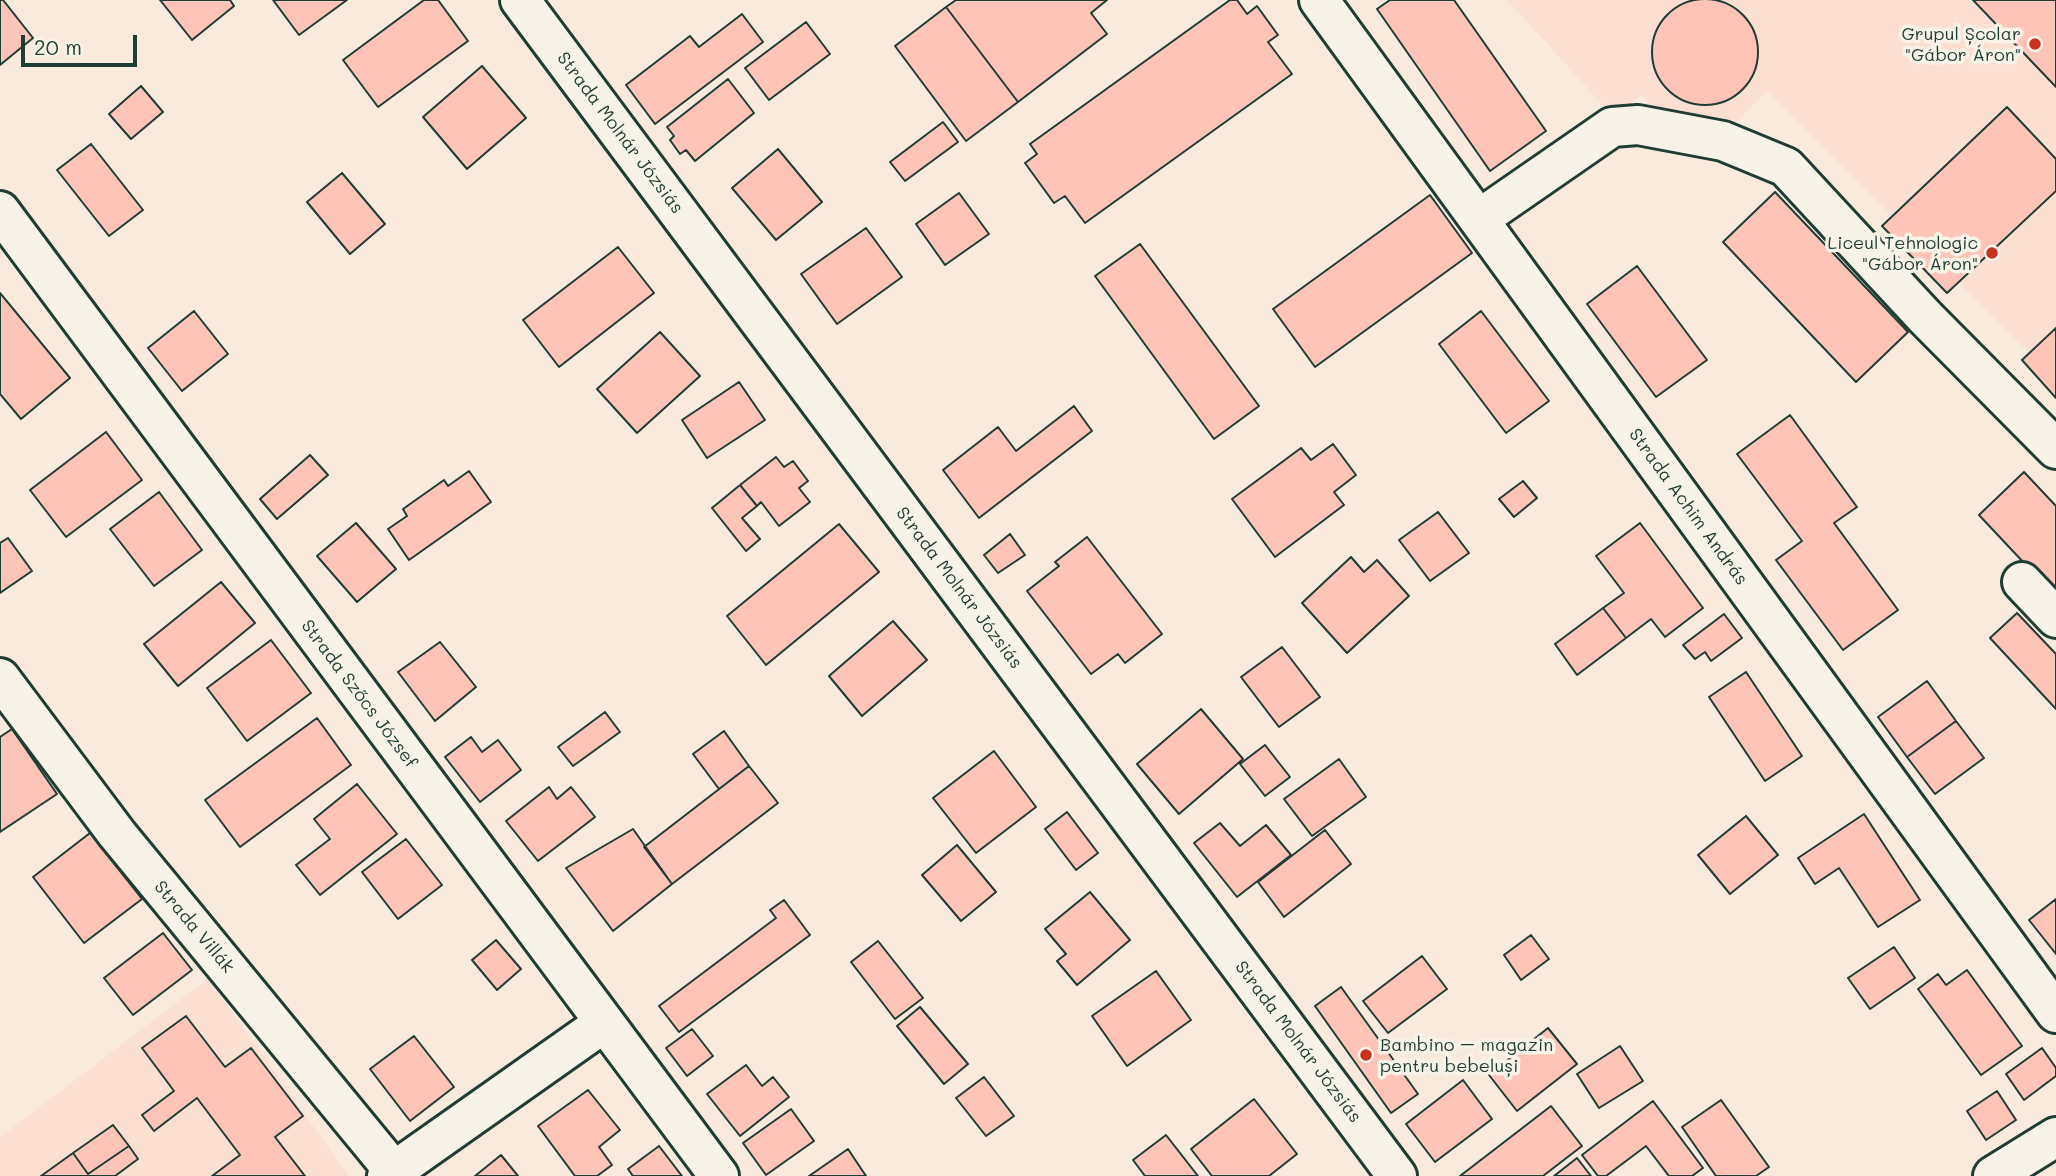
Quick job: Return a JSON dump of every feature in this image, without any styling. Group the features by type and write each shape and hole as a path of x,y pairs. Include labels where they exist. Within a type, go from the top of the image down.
{"street":[{"name":"Strada Molnár Józsiás","path":"520,0 1397,1176"},
{"name":"Strada Achim András","path":"1320,0 2056,1013"},
{"path":"1479,219 1612,127 1638,125 1723,141 1786,167 1925,317 2056,449"},
{"name":"Strada Szőcs József","path":"4,227 719,1176"},
{"path":"2022,582 2056,618"},
{"name":"Strada Villák","path":"0,678 117,834 391,1173"},
{"path":"391,1173 604,1023"},
{"path":"1993,1176 2056,1137"}],"shaded area":[{"name":"Liceul Tehnologic \"Gábor Áron\"","path":"1507,0 2056,0 2056,380 1767,91 1733,125 1652,109 1642,95 1612,115"},
{"path":"208,979 349,1176 0,1176 0,1137"}],"building":[{"path":"1705,-1 1725,3 1742,15 1754,32 1758,52 1754,72 1742,89 1725,101 1705,105 1685,101 1668,89 1656,72 1652,52 1656,32 1668,15 1685,3"},
{"path":"0,0 3,0 33,38 0,65"},
{"path":"160,0 230,0 234,6 192,40"},
{"path":"273,0 347,0 299,35"},
{"path":"424,0 438,0 468,41 378,107 343,60"},
{"path":"956,0 1107,0 1091,13 1107,34 1018,102 946,7"},
{"path":"1230,0 1237,0 1247,14 1257,6 1278,35 1268,42 1292,74 1085,223 1065,196 1054,203 1025,163 1037,154 1030,144"},
{"path":"1390,0 1454,0 1546,131 1490,171 1377,9"},
{"name":"Grupul Școlar \"Gábor Áron\"","path":"1973,0 2056,0 2056,87"},
{"path":"946,7 1018,102 966,141 895,46"},
{"path":"742,14 763,42 655,124 626,85 690,36 699,47"},
{"path":"806,22 830,54 769,100 745,68"},
{"path":"482,66 526,118 467,169 423,117"},
{"path":"728,79 754,113 695,161 686,150 680,154 670,140 674,136 667,127"},
{"path":"141,86 163,112 131,139 109,114"},
{"path":"2007,107 2056,159 2056,191 1947,293 1882,226"},
{"path":"943,122 958,142 905,181 890,162"},
{"path":"91,144 143,210 109,236 57,170"},
{"path":"778,149 822,202 776,240 732,188"},
{"path":"342,173 385,224 350,254 307,202"},
{"path":"1775,192 1908,332 1856,382 1723,242"},
{"path":"959,193 989,234 945,265 916,224"},
{"path":"1430,195 1472,253 1315,367 1273,309"},
{"path":"866,228 902,277 837,324 801,274"},
{"path":"1140,244 1259,406 1214,439 1095,276"},
{"path":"618,247 654,293 559,367 523,320"},
{"path":"1637,266 1707,360 1656,397 1587,304"},
{"path":"0,293 70,378 21,419 0,394"},
{"path":"194,311 228,354 182,391 148,348"},
{"path":"1481,311 1549,401 1506,433 1439,344"},
{"path":"2056,328 2056,398 2022,360"},
{"path":"660,332 700,376 637,433 597,389"},
{"path":"739,382 765,420 707,458 682,420"},
{"path":"1074,406 1092,431 979,518 943,470 998,427 1016,451"},
{"path":"1790,415 1857,507 1834,523 1898,610 1843,650 1776,560 1802,541 1737,454"},
{"path":"106,432 142,480 66,537 30,490"},
{"path":"1333,444 1356,475 1334,492 1344,505 1275,557 1232,499 1301,448 1311,460"},
{"path":"310,455 328,475 277,519 260,499"},
{"path":"776,457 784,467 793,461 808,481 799,488 810,502 779,526 761,502 757,506 740,485"},
{"path":"469,471 491,502 409,560 388,529 407,516 403,509 444,480 448,486"},
{"path":"2024,472 2056,506 2056,597 1979,515"},
{"path":"1523,481 1537,498 1514,517 1499,499"},
{"path":"740,485 757,506 742,518 760,539 746,551 712,508"},
{"path":"159,492 202,550 154,586 110,529"},
{"path":"1438,512 1469,553 1430,581 1399,540"},
{"path":"356,523 396,569 357,602 317,556"},
{"path":"1640,523 1703,608 1665,637 1651,619 1626,638 1603,608 1624,593 1596,556"},
{"path":"839,524 879,572 766,665 727,616"},
{"path":"1010,534 1025,555 998,573 984,555"},
{"path":"1087,537 1162,634 1125,663 1118,654 1091,674 1027,591 1059,566 1055,562"},
{"path":"8,538 32,571 0,593 0,543"},
{"path":"1351,557 1364,572 1377,560 1409,596 1347,653 1302,603"},
{"path":"221,582 255,623 178,686 144,644"},
{"path":"1603,608 1626,638 1577,675 1555,644"},
{"path":"2017,613 2056,654 2056,709 1990,638"},
{"path":"1724,614 1742,638 1711,661 1705,652 1695,659 1683,645"},
{"path":"893,621 927,660 862,716 829,676"},
{"path":"271,640 311,693 247,741 207,688"},
{"path":"440,642 476,687 435,721 398,672"},
{"path":"1282,647 1320,697 1279,727 1241,677"},
{"path":"1746,672 1802,756 1765,781 1709,697"},
{"path":"1927,681 1956,721 1907,757 1878,717"},
{"path":"1201,709 1243,759 1179,814 1137,764"},
{"path":"605,712 620,732 573,766 558,747"},
{"path":"317,718 351,765 240,847 205,800"},
{"path":"1956,721 1984,758 1935,794 1907,757"},
{"path":"12,729 57,794 0,832 0,737"},
{"path":"724,731 749,766 719,789 693,754"},
{"path":"471,737 482,752 498,740 521,770 480,802 445,757"},
{"path":"1265,745 1290,777 1265,796 1240,764"},
{"path":"994,751 1036,807 976,853 933,798"},
{"path":"1339,759 1366,797 1312,836 1284,799"},
{"path":"749,766 778,803 672,884 644,847"},
{"path":"357,784 397,834 320,895 296,865 330,839 314,819"},
{"path":"549,787 557,799 571,787 595,817 538,861 506,821"},
{"path":"1067,812 1098,853 1076,870 1045,829"},
{"path":"1864,814 1920,900 1878,927 1839,868 1815,884 1798,858"},
{"path":"1746,816 1778,855 1730,894 1698,855"},
{"path":"1220,823 1240,846 1266,825 1291,855 1237,897 1194,843"},
{"path":"633,829 672,884 613,931 566,868"},
{"path":"1325,830 1351,864 1284,917 1258,882"},
{"path":"90,833 142,899 84,943 33,877"},
{"path":"406,839 442,885 398,919 362,872"},
{"path":"957,845 996,892 961,921 922,875"},
{"path":"1090,892 1130,940 1077,985 1057,961 1066,954 1045,929"},
{"path":"2056,899 2056,954 2029,920"},
{"path":"784,900 810,935 679,1032 659,1006 776,918 770,910"},
{"path":"163,933 192,970 133,1015 104,978"},
{"path":"1531,935 1549,959 1521,980 1504,955"},
{"path":"496,940 521,969 497,990 472,960"},
{"path":"878,941 923,998 895,1019 851,962"},
{"path":"1894,947 1915,978 1870,1009 1848,978"},
{"path":"1422,956 1447,989 1388,1033 1363,1001"},
{"path":"1967,970 2022,1046 1981,1075 1918,989 1938,974 1946,985"},
{"path":"1156,971 1191,1020 1127,1066 1092,1016"},
{"path":"1341,987 1418,1094 1391,1113 1315,1006"},
{"path":"920,1007 968,1064 944,1084 897,1026"},
{"path":"186,1016 225,1067 251,1048 303,1116 275,1137 305,1176 212,1176 240,1155 197,1098 154,1131 142,1115 174,1091 142,1048"},
{"path":"1548,1028 1577,1064 1517,1111 1489,1075"},
{"path":"692,1029 713,1056 687,1076 666,1048"},
{"path":"414,1036 454,1087 410,1121 370,1069"},
{"path":"1620,1046 1643,1081 1599,1108 1577,1074"},
{"path":"2042,1048 2056,1068 2056,1076 2024,1100 2006,1074"},
{"path":"746,1065 762,1086 773,1077 789,1097 740,1136 707,1094"},
{"path":"984,1077 1014,1116 986,1136 956,1098"},
{"path":"1463,1080 1492,1119 1435,1162 1406,1124"},
{"path":"588,1090 620,1130 599,1147 612,1165 597,1176 575,1176 538,1126"},
{"path":"1997,1091 2016,1120 1986,1140 1967,1111"},
{"path":"1254,1099 1297,1154 1269,1176 1212,1176 1191,1149"},
{"path":"1721,1100 1769,1167 1756,1176 1716,1176 1682,1127"},
{"path":"1653,1101 1703,1168 1692,1176 1669,1176 1646,1146 1606,1176 1598,1176 1582,1155"},
{"path":"1551,1106 1582,1146 1543,1176 1460,1176"},
{"path":"791,1109 814,1141 766,1175 743,1143"},
{"path":"113,1125 129,1146 88,1174 73,1153"},
{"path":"1166,1135 1198,1176 1145,1176 1133,1160"},
{"path":"129,1146 138,1159 115,1176 41,1176 73,1153 88,1174"},
{"path":"659,1146 682,1176 633,1176 628,1169"},
{"path":"848,1149 866,1176 809,1176"},
{"path":"501,1155 518,1176 475,1176"},
{"path":"1577,1158 1591,1176 1554,1176"}],"place":[{"name":"Grupul Școlar \"Gábor Áron\"","path":"2035,44"},
{"name":"Liceul Tehnologic \"Gábor Áron\"","path":"1992,253"},
{"name":"Bambino – magazin pentru bebeluși","path":"1366,1055"}]}
